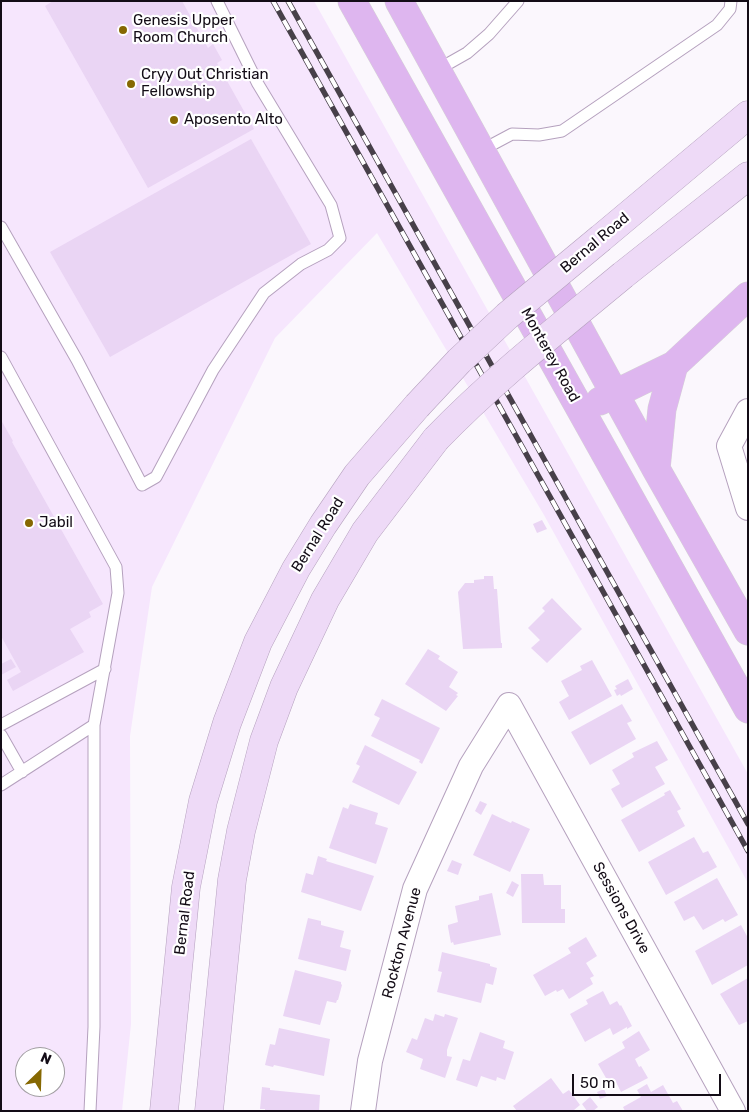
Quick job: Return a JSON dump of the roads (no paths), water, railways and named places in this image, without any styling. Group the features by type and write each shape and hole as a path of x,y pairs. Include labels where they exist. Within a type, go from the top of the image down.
{"main road":[{"name":"Monterey Road","path":"352,1 748,709"},
{"path":"400,2 656,469 748,631"},
{"name":"Bernal Road","path":"164,1111 186,888 203,801 230,715 258,642 301,561 357,475 459,361 507,316 748,115"},
{"path":"209,1111 232,880 241,831 264,741 296,660 334,584 365,532 436,439 483,392 623,275 748,176"},
{"path":"580,410 674,364 748,296"},
{"path":"656,469 662,409 674,364"}],"street":[{"path":"748,411 729,446 748,508"},
{"name":"Rockton Avenue","path":"369,1110 370,1061 415,889 470,766 508,705"},
{"name":"Sessions Drive","path":"508,705 734,1111"}],"lane":[{"path":"1,227 77,360 142,485 156,477 213,370 264,293 301,264 328,250 340,238 331,205 258,84 217,1"},
{"path":"437,70 467,54 489,34 518,1"},
{"path":"482,150 512,134 539,135 562,131 717,25 730,9 731,1"},
{"path":"1,357 116,567 118,593 94,726 94,1026 90,1111"},
{"path":"1,725 105,669"},
{"path":"1,785 94,726"},
{"path":"1,734 22,772"}],"railway":[{"path":"273,1 748,851"},
{"path":"288,1 748,824"}],"place":[{"name":"Genesis Upper Room Church","path":"123,30"},
{"name":"Cryy Out Christian Fellowship","path":"131,84"},
{"name":"Aposento Alto","path":"174,120"},
{"name":"Jabil","path":"29,523"}]}
